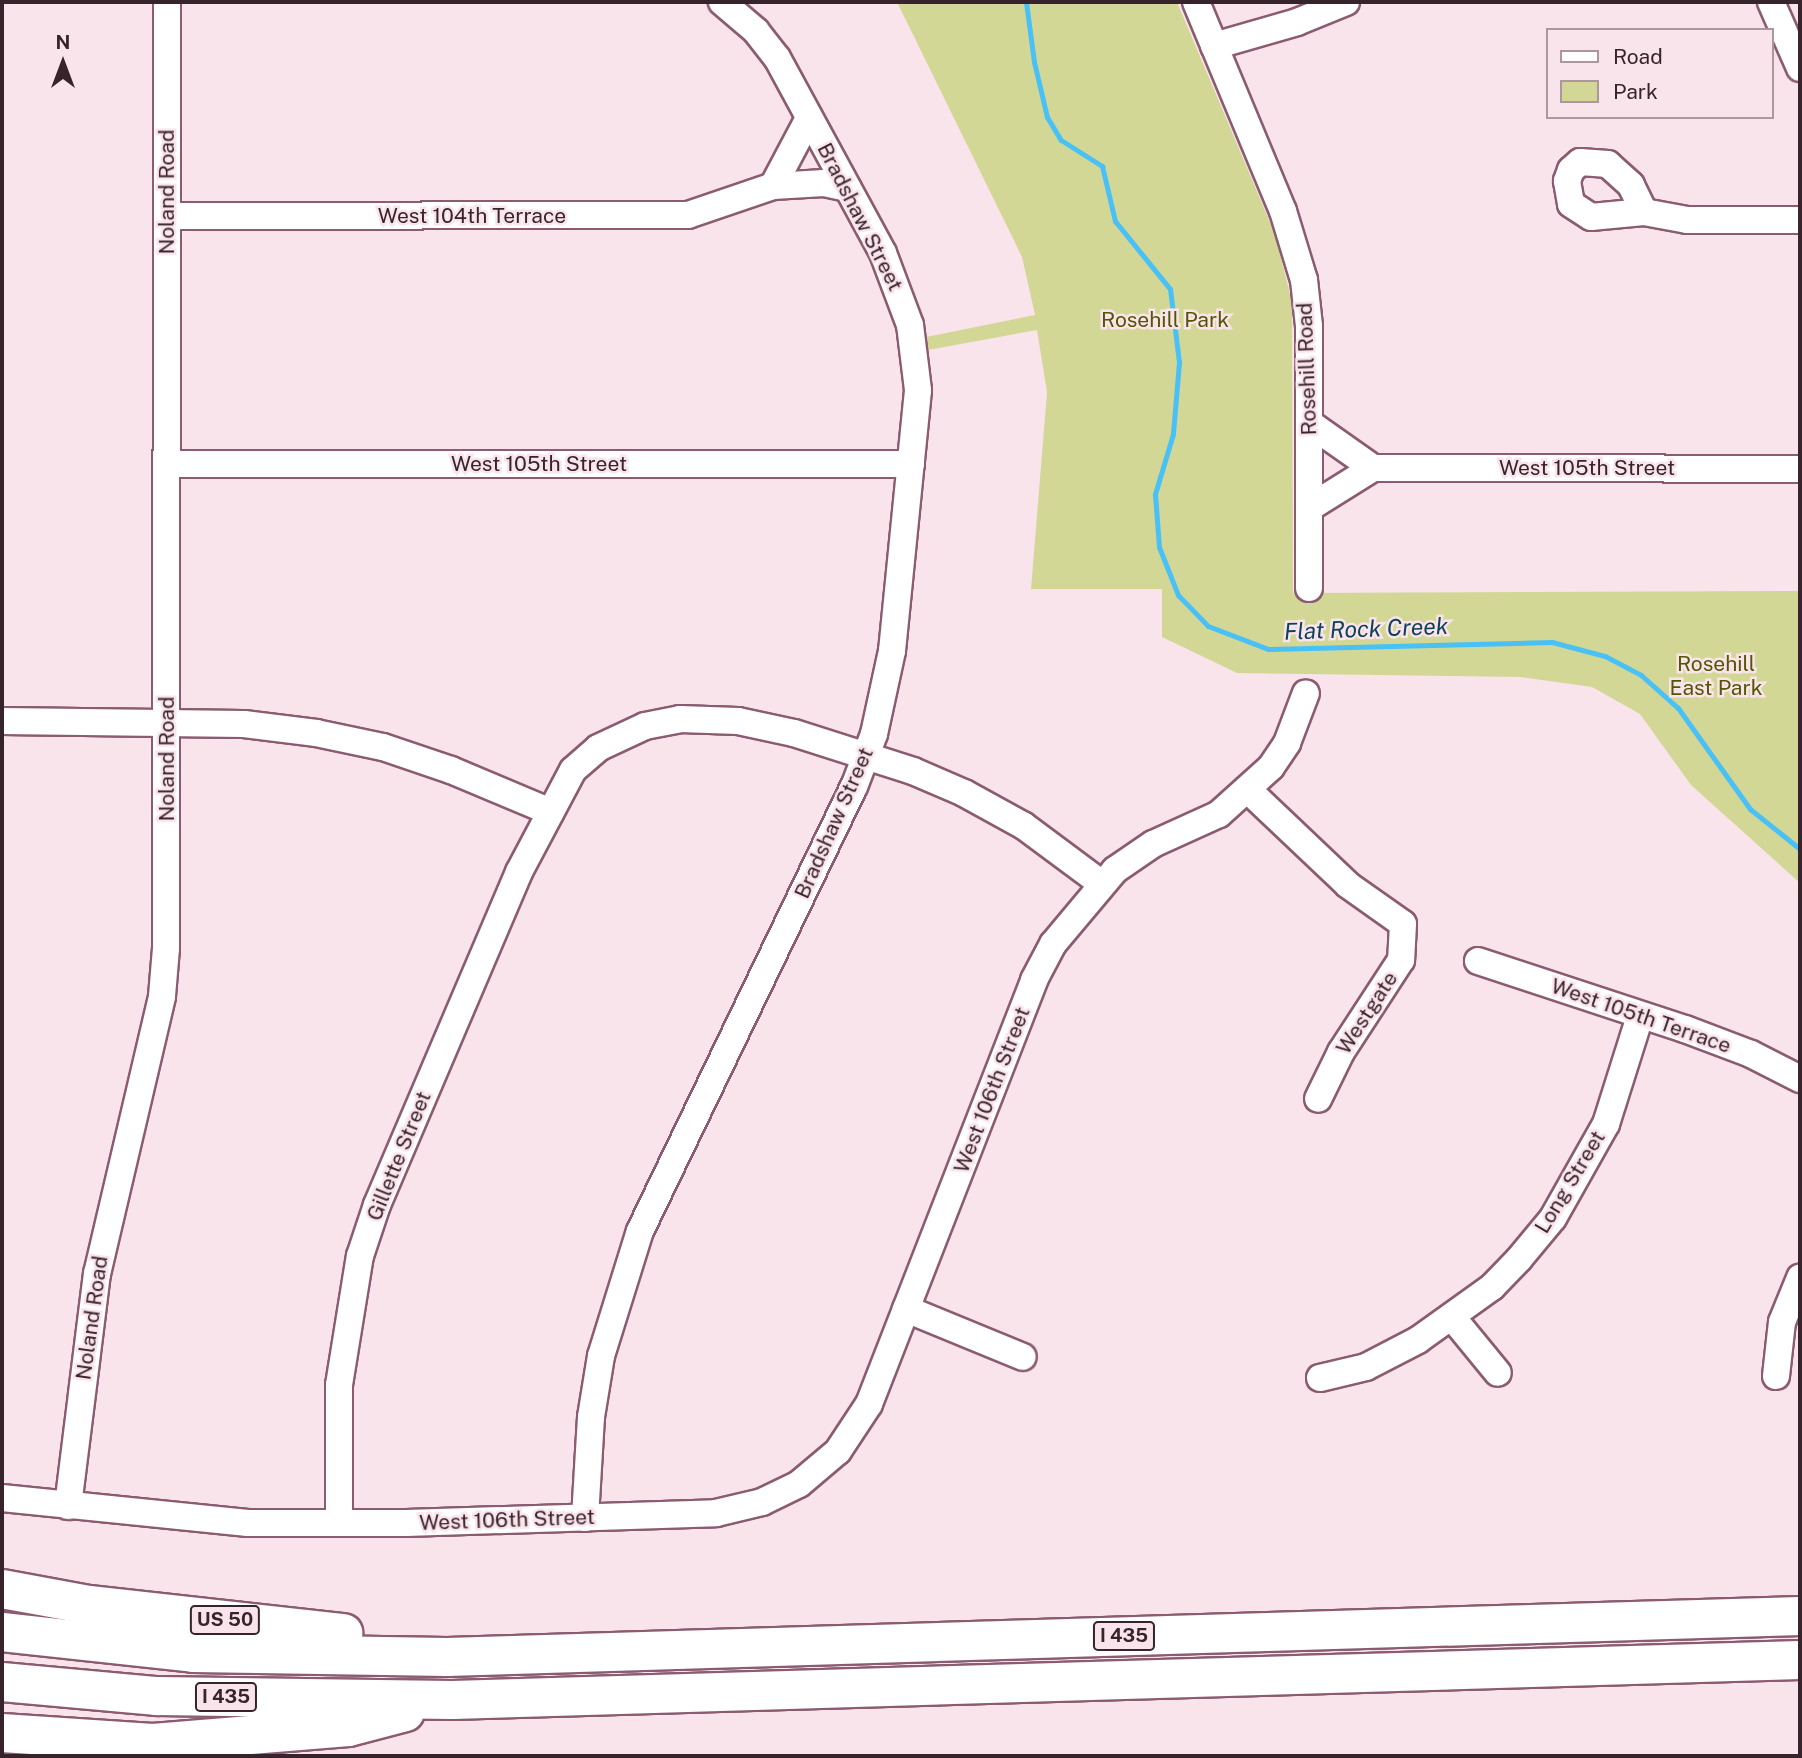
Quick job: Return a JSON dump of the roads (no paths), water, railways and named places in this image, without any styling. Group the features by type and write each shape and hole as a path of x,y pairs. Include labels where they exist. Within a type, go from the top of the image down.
{"highway":[{"name":"US 50","path":"2,1589 89,1605 343,1633 447,1657"},
{"name":"I 435","path":"2,1632 194,1653 447,1657 1800,1616"},
{"name":"I 435","path":"2,1682 157,1696 452,1700 1800,1660"},
{"path":"2,1733 153,1743 348,1727 452,1700"}],"street":[{"name":"Noland Road","path":"68,1506 97,1274 162,996 166,948 167,2"},
{"name":"Rosehill Road","path":"1196,2 1293,237 1309,326 1309,588"},
{"path":"1214,46 1297,22 1346,2"},
{"path":"1771,2 1800,68"},
{"name":"Bradshaw Street","path":"585,1518 591,1417 601,1356 640,1231 867,755 888,678 911,464 918,390 915,345 897,281 777,58 728,7"},
{"path":"773,186 809,118"},
{"name":"West 104th Terrace","path":"167,216 688,215 773,186 824,183 847,188"},
{"path":"1644,212 1687,220 1800,220"},
{"path":"1309,424 1373,468 1309,508"},
{"name":"West 105th Street","path":"167,464 911,464"},
{"name":"West 105th Street","path":"1373,468 1800,469"},
{"path":"2,721 167,721 256,726 383,747 551,812 573,770 598,748 662,721 738,721 867,755 990,806 1102,884 1133,856 1219,814 1271,767 1287,743 1306,693"},
{"name":"Westgate","path":"1247,789 1348,886 1403,924 1401,960 1341,1052 1318,1099"},
{"name":"Gillette Street","path":"339,1523 339,1385 360,1256 377,1205 519,872 551,812"},
{"name":"West 106th Street","path":"2,1498 248,1523 339,1523 716,1513 762,1502 799,1483 838,1451 860,1420 1034,980 1053,944 1102,884"},
{"name":"West 105th Terrace","path":"1478,961 1751,1054 1800,1080"},
{"name":"Long Street","path":"1320,1378 1366,1367 1452,1317 1492,1287 1553,1218 1606,1124 1640,1016"},
{"path":"1776,1376 1782,1322 1800,1278"},
{"path":"906,1309 1023,1357"},
{"path":"1452,1317 1498,1373"}],"waterway":[{"name":"Flat Rock Creek","path":"1026,2 1034,62 1047,117 1061,140 1102,166 1115,221 1170,289 1179,362 1173,434 1155,494 1159,547 1178,595 1208,626 1268,649 1552,642 1605,656 1641,675 1678,708 1750,809 1800,849"}],"park label":[{"name":"Rosehill Park","path":"1165,320"},
{"name":"Rosehill East Park","path":"1716,676"}]}
